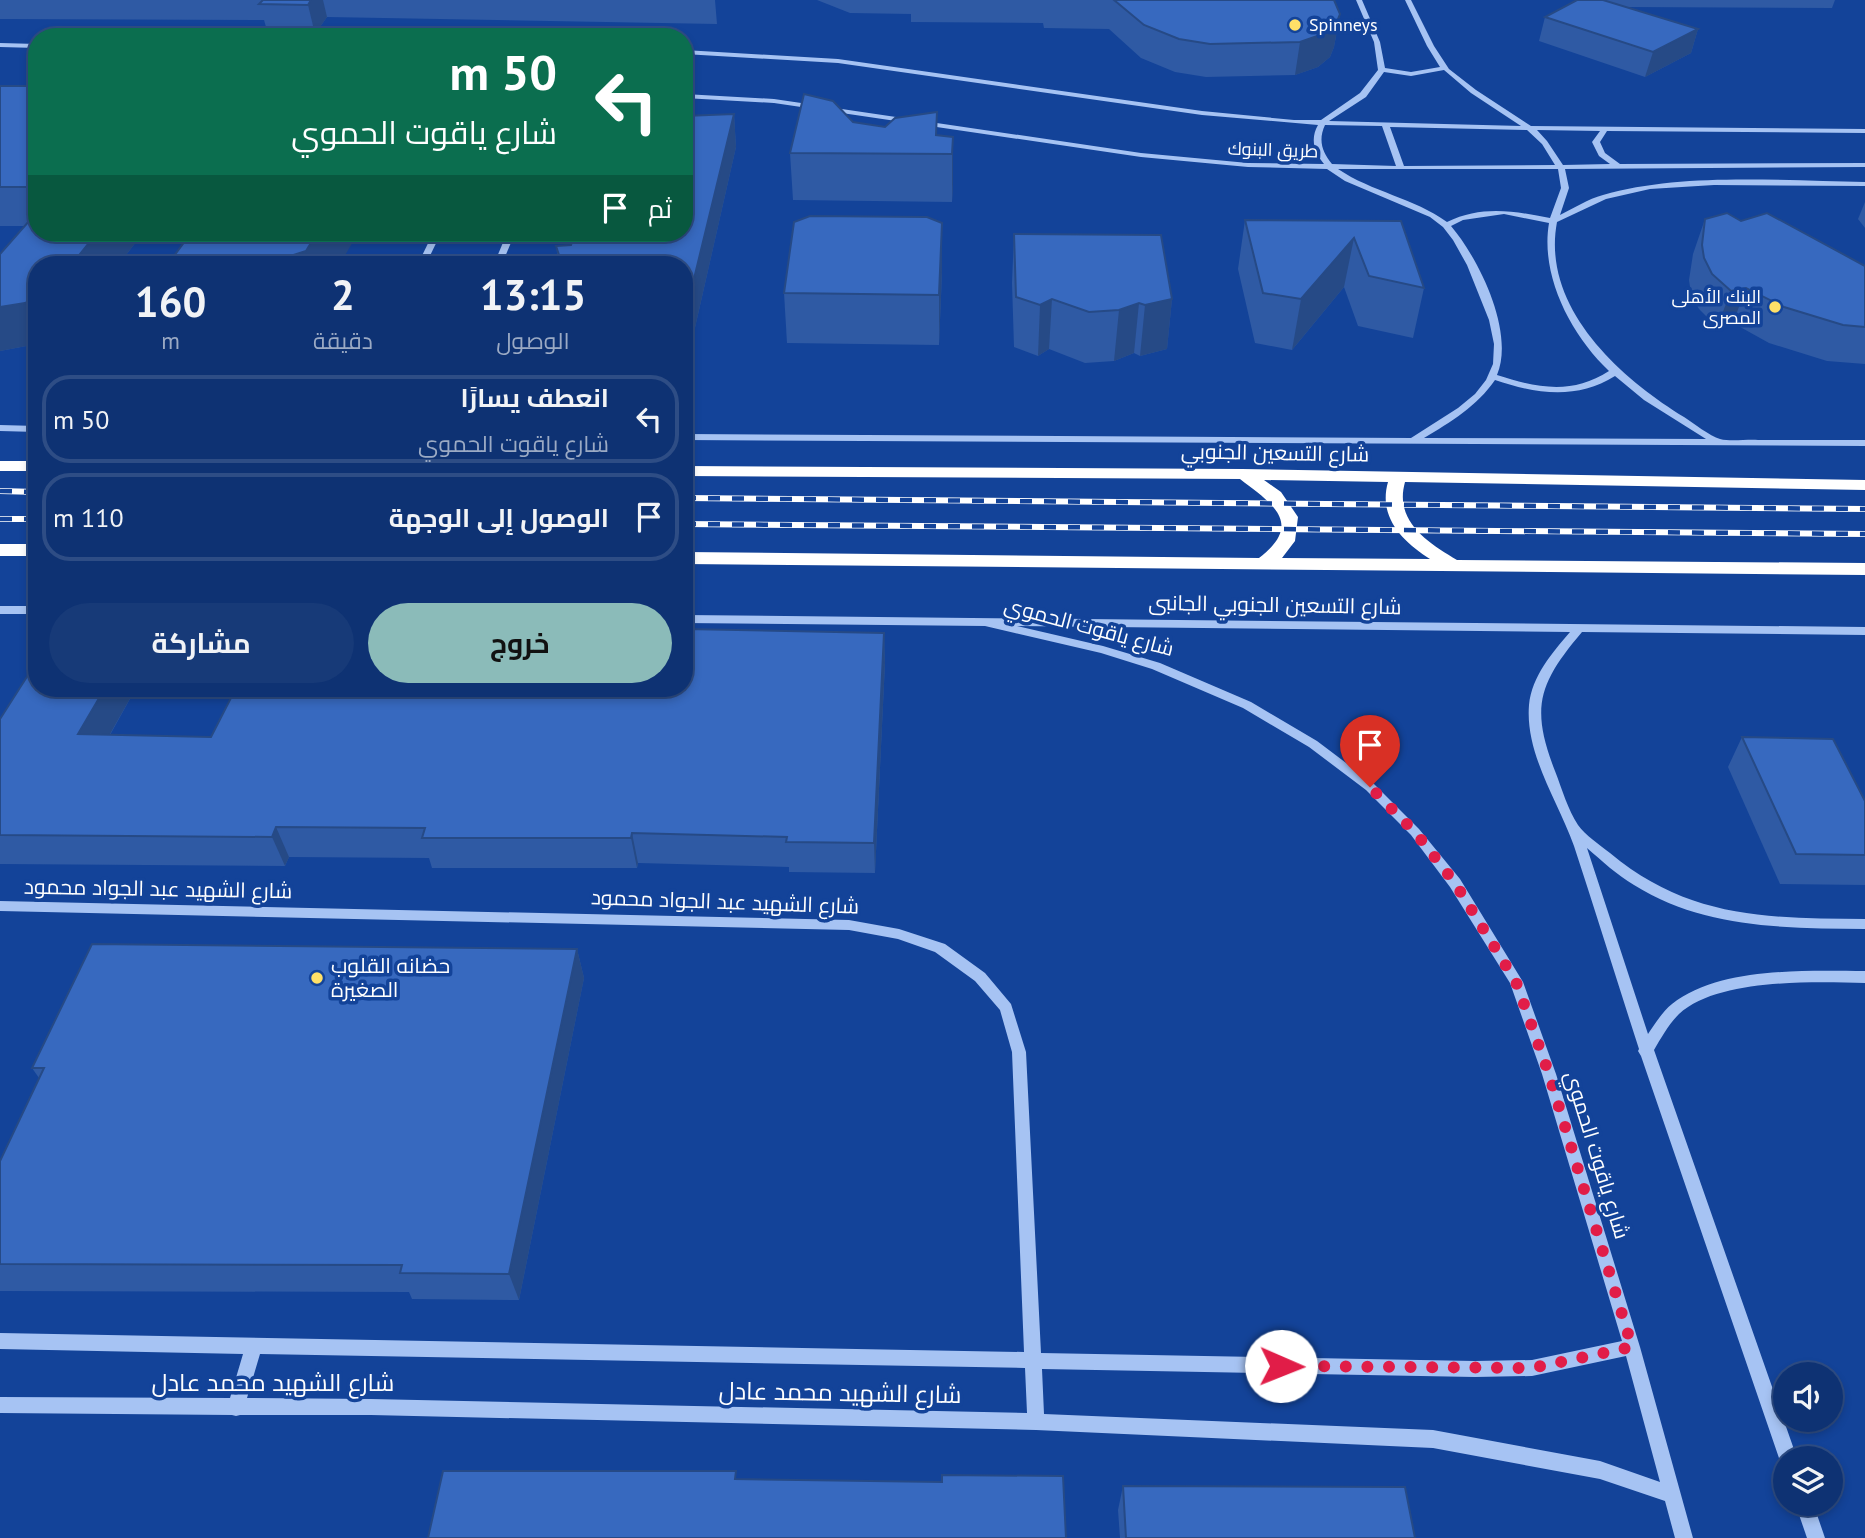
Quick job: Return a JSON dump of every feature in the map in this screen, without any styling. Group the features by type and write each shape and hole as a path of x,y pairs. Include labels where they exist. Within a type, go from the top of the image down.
{"highway":[{"path":"0,466 28,466"},
{"name":"شارع التسعين الجنوبي","path":"693,471 1242,474 1865,485"},
{"path":"1242,474 1271,491 1282,501 1292,523 1285,546 1262,564"},
{"path":"1398,478 1392,502 1404,530 1417,543 1454,565"},
{"path":"0,550 28,550"},
{"path":"693,558 1865,569"}],"street":[{"path":"1359,0 1377,42 1382,69 1363,94 1322,123 1316,138 1320,153 1330,168 1446,225 1477,278 1500,339 1501,356 1494,377 1471,402 1414,439"},
{"path":"1408,0 1445,68 1528,128 1548,147 1560,166 1567,184 1553,221 1551,240 1561,292 1585,340 1614,372 1638,392 1717,441"},
{"path":"0,45 28,46"},
{"name":"طريق البنوك","path":"693,53 851,62 1202,113 1322,123 1865,131"},
{"path":"1382,69 1410,74 1445,68"},
{"name":"طريق البنوك","path":"693,96 774,101 1167,159 1402,169 1865,165"},
{"path":"1386,126 1402,169"},
{"path":"1605,129 1596,142 1598,148 1618,166"},
{"path":"1709,165 1724,183"},
{"path":"1446,225 1461,218 1504,212 1553,221 1588,203 1625,192 1680,184 1865,184"},
{"path":"1494,377 1520,386 1549,390 1577,389 1600,383 1614,372"},
{"path":"0,428 28,429"},
{"path":"693,437 1865,443"},
{"path":"0,610 28,610"},
{"path":"0,621 28,611"},
{"name":"شارع التسعين الجنوبي الجانبى","path":"693,619 1865,631"},
{"name":"شارع ياقوت الحموي","path":"989,623 1103,650 1156,666 1247,705 1338,762 1370,787 1415,832 1455,883 1516,982 1549,1074 1632,1347 1684,1538"},
{"path":"1578,629 1541,678 1535,706 1536,727 1575,831 1645,1052 1784,1446"},
{"path":"1575,831 1637,881 1689,907 1723,916 1763,921 1865,924"},
{"name":"شارع الشهيد عبد الجواد محمود","path":"0,906 849,925 899,934 940,948 980,977 1006,1008 1019,1052 1036,1422"},
{"path":"1645,1052 1675,1009 1699,994 1729,986 1768,981 1865,977"},
{"name":"شارع الشهيد محمد عادل","path":"0,1341 1475,1369 1532,1368 1632,1347"},
{"path":"236,1408 254,1345"},
{"name":"شارع الشهيد محمد عادل","path":"0,1405 371,1407 1036,1422 1433,1439 1600,1469 1672,1495"},
{"path":"1808,1516 1816,1538"}],"building":[{"path":"263,0 311,0 308,5 259,4"},
{"path":"1114,0 1334,0 1340,14 1336,24 1323,34 1300,42 1210,44 1179,39 1144,25"},
{"path":"1577,0 1603,0 1698,29 1653,52 1545,17"},
{"path":"0,86 28,86 28,187 0,187"},
{"path":"804,94 833,101 853,122 885,127 895,118 937,112 936,135 953,137 952,154 790,153"},
{"path":"734,114 693,283 693,256 559,256 556,246 571,245 572,242 693,242 693,116"},
{"path":"1727,213 1741,221 1767,213 1865,266 1865,327 1843,325 1784,307 1746,288 1731,291 1712,274 1704,258 1702,245 1705,219"},
{"path":"810,216 927,217 942,223 939,295 784,293 794,222"},
{"path":"1245,220 1401,221 1424,288 1369,276 1354,238 1301,299 1263,293"},
{"path":"28,222 28,242 90,242 78,256 28,256 28,301 0,307 0,254"},
{"path":"1014,234 1161,235 1172,299 1145,305 1139,303 1119,310 1089,312 1052,299 1040,305 1016,297"},
{"path":"184,242 312,242 306,251 290,256 174,256"},
{"path":"693,629 884,633 874,843 786,842 787,837 632,833 631,838 422,838 425,828 276,827 272,837 0,835 0,719 28,675 28,697 100,697 78,734 211,737 231,697 693,697"},
{"path":"1742,737 1833,739 1865,801 1865,855 1796,854"},
{"path":"92,944 577,949 509,1274 400,1273 402,1265 0,1264 0,1161 44,1068 32,1068"},
{"path":"443,1471 736,1471 735,1479 942,1482 942,1475 1063,1476 1066,1538 428,1538"},
{"path":"1123,1486 1405,1487 1415,1538 1126,1538"}],"railway":[{"path":"0,491 28,492"},
{"path":"693,498 1865,509"},
{"path":"0,519 28,519"},
{"path":"693,524 1865,534"}],"place":[{"name":"Spinneys","path":"1295,25"},
{"name":"البنك الأهلى المصرى","path":"1775,307"},
{"name":"حضانه القلوب الصغيرة","path":"317,978"}],"route":[{"path":"1281,1366 1532,1368 1632,1347 1549,1074 1516,982 1455,883 1415,832 1370,787"}]}
